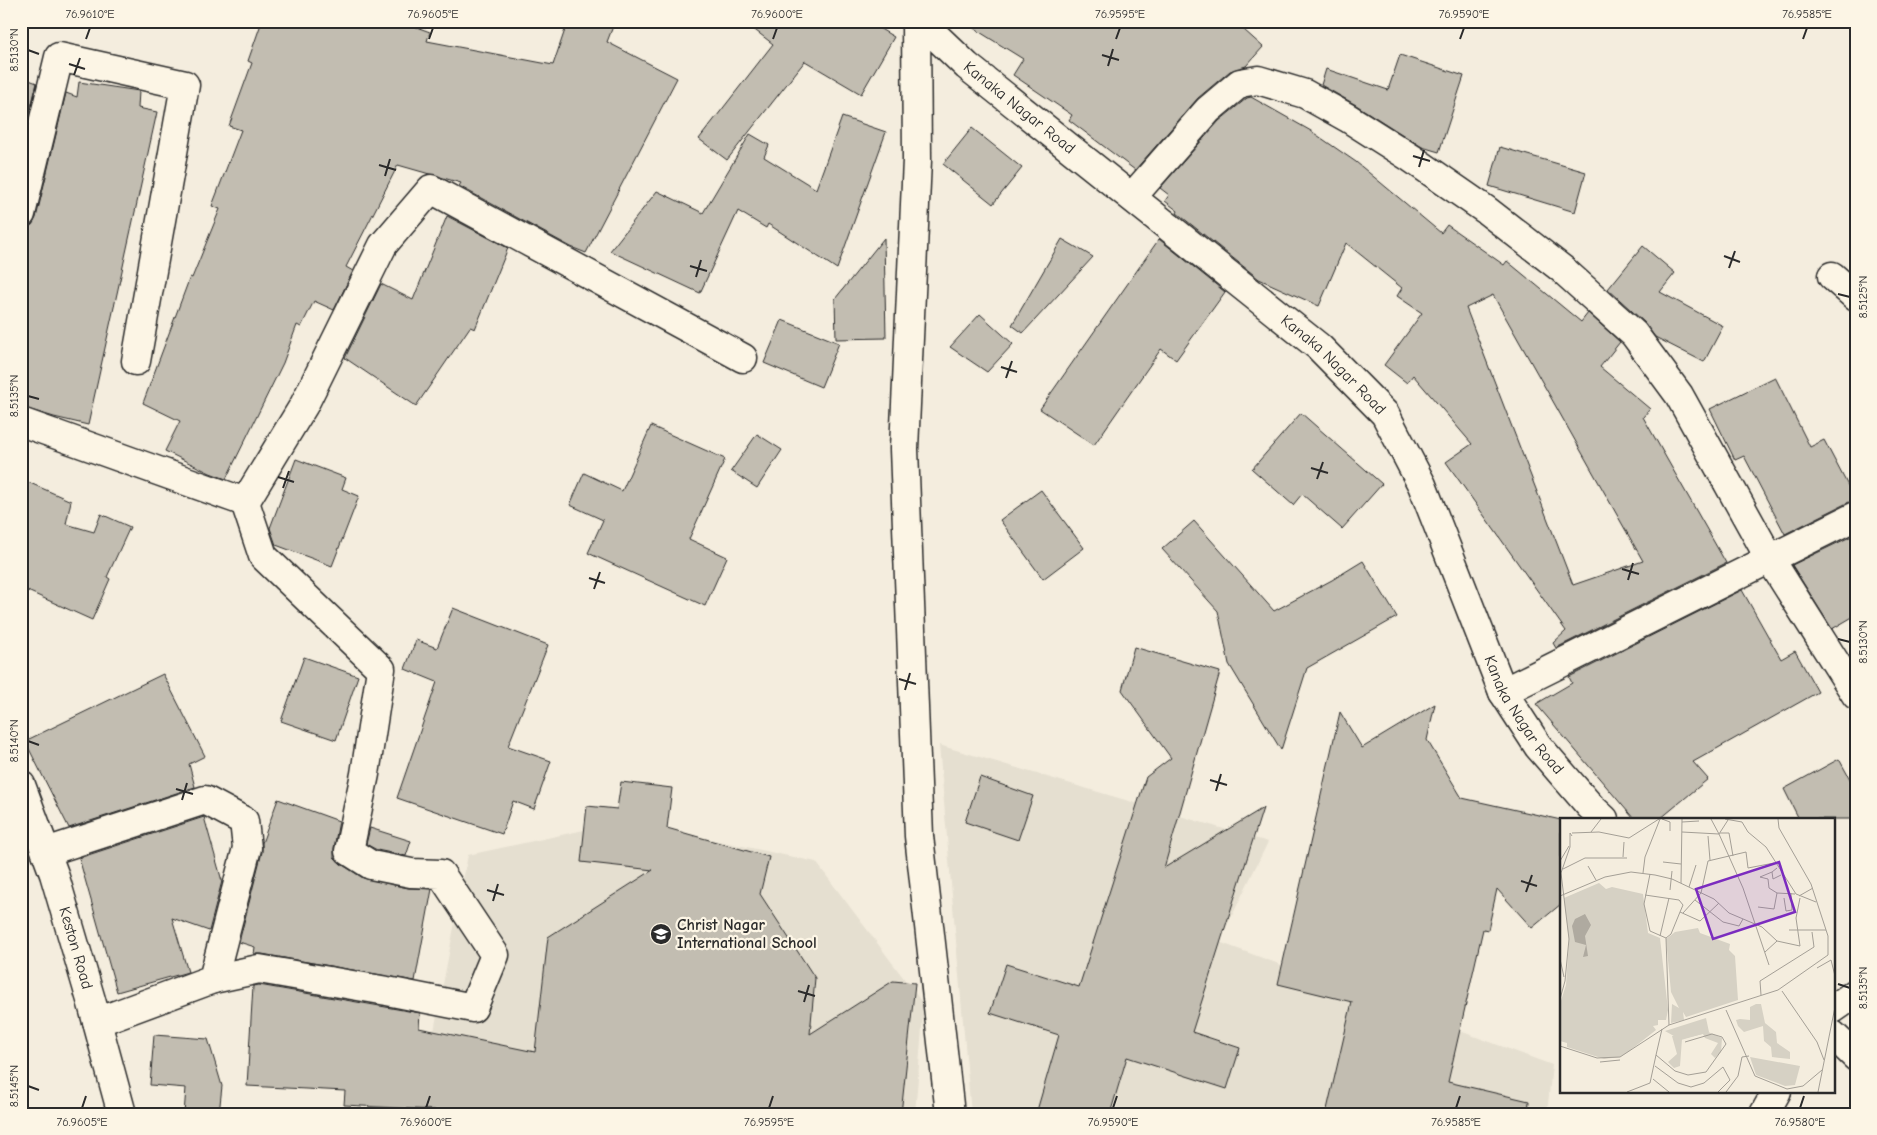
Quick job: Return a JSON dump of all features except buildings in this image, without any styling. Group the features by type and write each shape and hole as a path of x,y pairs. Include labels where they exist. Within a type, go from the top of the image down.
{"street":[{"path":"916,21 917,160 904,448 918,836 950,1114"},
{"name":"Kanaka Nagar Road","path":"920,21 968,66 1319,347 1385,414 1422,485 1503,692 1538,746 1590,806 1603,818"},
{"path":"21,214 59,57 185,85 136,361"},
{"path":"1132,197 1208,110 1240,84 1258,80 1305,94 1348,118 1411,158 1486,210 1562,269 1634,334 1679,395 1770,559 1856,695"},
{"path":"245,502 304,404 383,245 431,189 743,358"},
{"path":"1832,276 1856,297"},
{"path":"21,422 245,502"},
{"path":"97,1022 213,979 259,969 473,1008 495,955 441,874 411,873 371,865 350,852 365,774 381,669 264,556 245,502"},
{"path":"1503,692 1856,516"},
{"name":"Keston Road","path":"21,785 54,874 122,1114"},
{"path":"46,852 206,800 244,821 247,848 213,979"},
{"path":"1834,1008 1856,993"},
{"path":"1834,1035 1856,1057"},
{"path":"1764,1114 1776,1092"}],"shaded area":[{"path":"939,745 1268,842 1219,942 1552,1065 1547,1114 971,1114"},
{"name":"Christ Nagar International School","path":"626,821 816,862 924,1005 915,1114 418,1114 468,855"}],"place":[{"name":"Christ Nagar International School","path":"661,934"}]}
